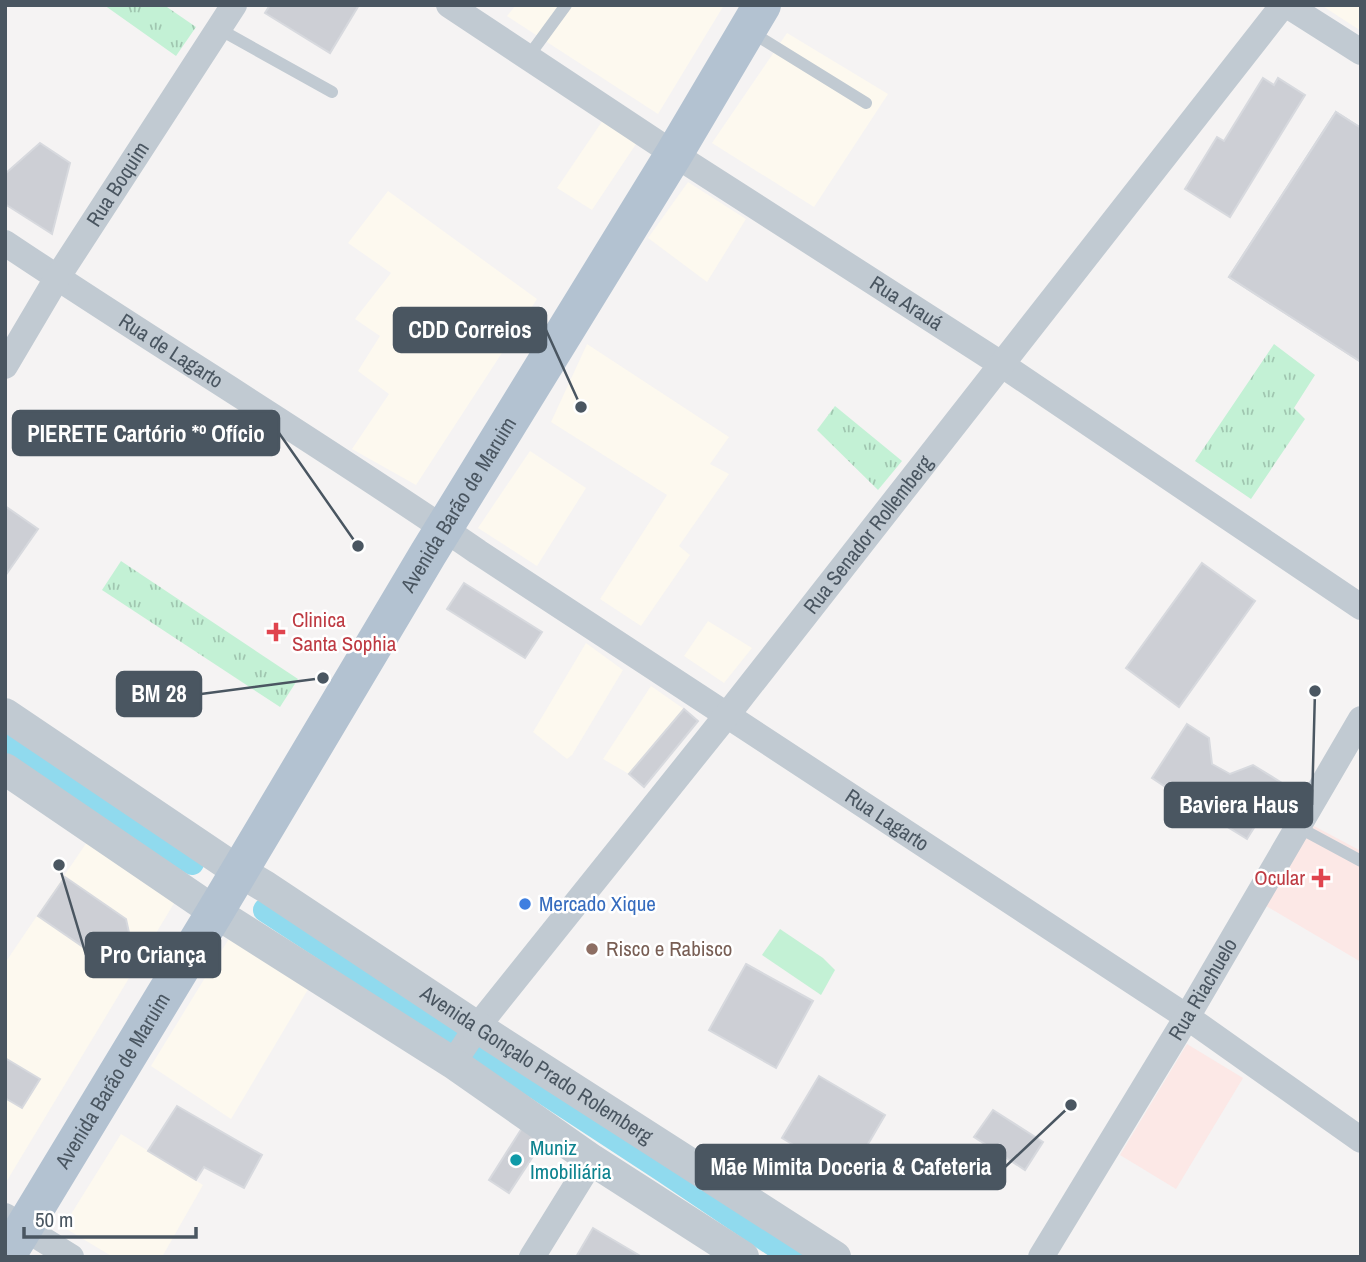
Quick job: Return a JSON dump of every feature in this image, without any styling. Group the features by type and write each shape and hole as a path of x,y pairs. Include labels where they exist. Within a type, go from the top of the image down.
{"main road":[{"name":"Avenida Barão de Maruim","path":"11,1233 232,867 444,529 755,18"}],"street":[{"name":"Rua Boquim","path":"5,366 57,278 234,5"},
{"name":"Rua Arauá","path":"449,5 674,154 1001,364 1361,607"},
{"path":"1285,5 1361,52"},
{"name":"Rua Senador Rollemberg","path":"466,1044 1285,5"},
{"name":"Rua de Lagarto","path":"5,243 409,504"},
{"name":"Rua Lagarto","path":"409,504 1187,1017 1361,1140"},
{"name":"Avenida Gonçalo Prado Rolemberg","path":"5,714 232,867 466,1044 592,1160 743,1257"},
{"name":"Rua Riachuelo","path":"1041,1257 1187,1017 1361,719"},
{"name":"Avenida Gonçalo Prado Rolemberg","path":"5,769 209,907 466,1044 835,1257"},
{"path":"532,1257 592,1160"},
{"path":"11,1233 71,1257"}],"lane":[{"path":"528,57 566,5"},
{"path":"755,18 866,103"},
{"path":"219,29 332,92"},
{"path":"1298,827 1361,861"}],"shaded area":[{"path":"516,5 724,5 658,114 507,16"},
{"path":"1321,5 1361,5 1361,31"},
{"path":"787,33 888,94 814,207 712,143"},
{"path":"603,120 638,141 592,210 557,188"},
{"path":"688,182 746,219 707,282 648,238"},
{"path":"388,191 537,299 416,485 352,449 389,394 358,371 380,336 355,319 391,273 348,243"},
{"path":"587,344 729,437 710,464 729,474 679,546 690,555 641,626 600,599 667,495 551,422"},
{"path":"530,451 586,488 537,566 478,528"},
{"path":"708,621 752,648 724,683 684,656"},
{"path":"586,643 623,670 572,755 567,759 533,732"},
{"path":"651,686 684,709 629,774 603,759"},
{"name":"Ocular","path":"1314,826 1361,851 1361,962 1266,906 1302,841"},
{"path":"89,839 176,900 5,1184 5,963"},
{"path":"230,937 310,986 231,1119 151,1066"},
{"path":"1187,1044 1243,1078 1176,1189 1120,1155"},
{"path":"121,1134 203,1185 162,1257 113,1257 63,1227"}],"green space":[{"path":"104,5 164,5 196,27 176,56"},
{"path":"1274,344 1315,375 1294,408 1305,419 1251,499 1195,461"},
{"path":"835,406 902,461 878,490 817,430"},
{"path":"121,561 298,679 280,707 102,590"},
{"path":"780,929 823,958 835,970 821,995 762,955"}],"building":[{"path":"270,5 359,5 330,53 265,13"},
{"path":"1263,78 1274,85 1278,78 1305,95 1230,217 1185,189 1217,137 1224,141"},
{"path":"1336,112 1361,128 1361,170 1346,161 1277,270 1361,323 1361,362 1229,277"},
{"path":"1336,112 1361,128 1361,362 1229,277"},
{"path":"40,143 70,163 52,234 5,204 5,174"},
{"path":"5,506 38,529 5,576"},
{"path":"1202,563 1255,601 1179,707 1126,668"},
{"path":"464,583 542,632 525,658 447,609"},
{"path":"684,709 698,721 644,787 629,774"},
{"path":"1187,724 1209,738 1212,764 1230,774 1253,765 1282,783 1247,839 1226,826 1212,803 1196,793 1173,792 1152,778"},
{"path":"65,877 126,919 130,937 111,966 38,916"},
{"path":"746,964 813,1001 776,1068 709,1030"},
{"path":"5,1058 40,1079 22,1108 5,1098"},
{"path":"819,1076 885,1115 848,1178 782,1138"},
{"path":"177,1106 262,1155 244,1188 204,1167 196,1180 148,1151"},
{"path":"993,1110 1043,1142 1025,1170 974,1137"},
{"name":"Muniz Imobiliária","path":"522,1128 543,1141 509,1193 489,1180"},
{"path":"593,1228 642,1257 576,1257"}],"waterway":[{"path":"5,742 192,863"},
{"path":"265,910 792,1257"}],"place":[{"name":"CDD Correios","path":"581,407"},
{"name":"PIERETE Cartório *º Ofício","path":"358,546"},
{"name":"Clinica Santa Sophia","path":"276,632"},
{"name":"BM 28","path":"323,678"},
{"name":"Baviera Haus","path":"1315,691"},
{"name":"Pro Criança","path":"59,865"},
{"name":"Ocular","path":"1321,878"},
{"name":"Mercado Xique","path":"525,904"},
{"name":"Risco e Rabisco","path":"592,949"},
{"name":"Mãe Mimita Doceria & Cafeteria","path":"1071,1105"},
{"name":"Muniz Imobiliária","path":"516,1160"}]}
